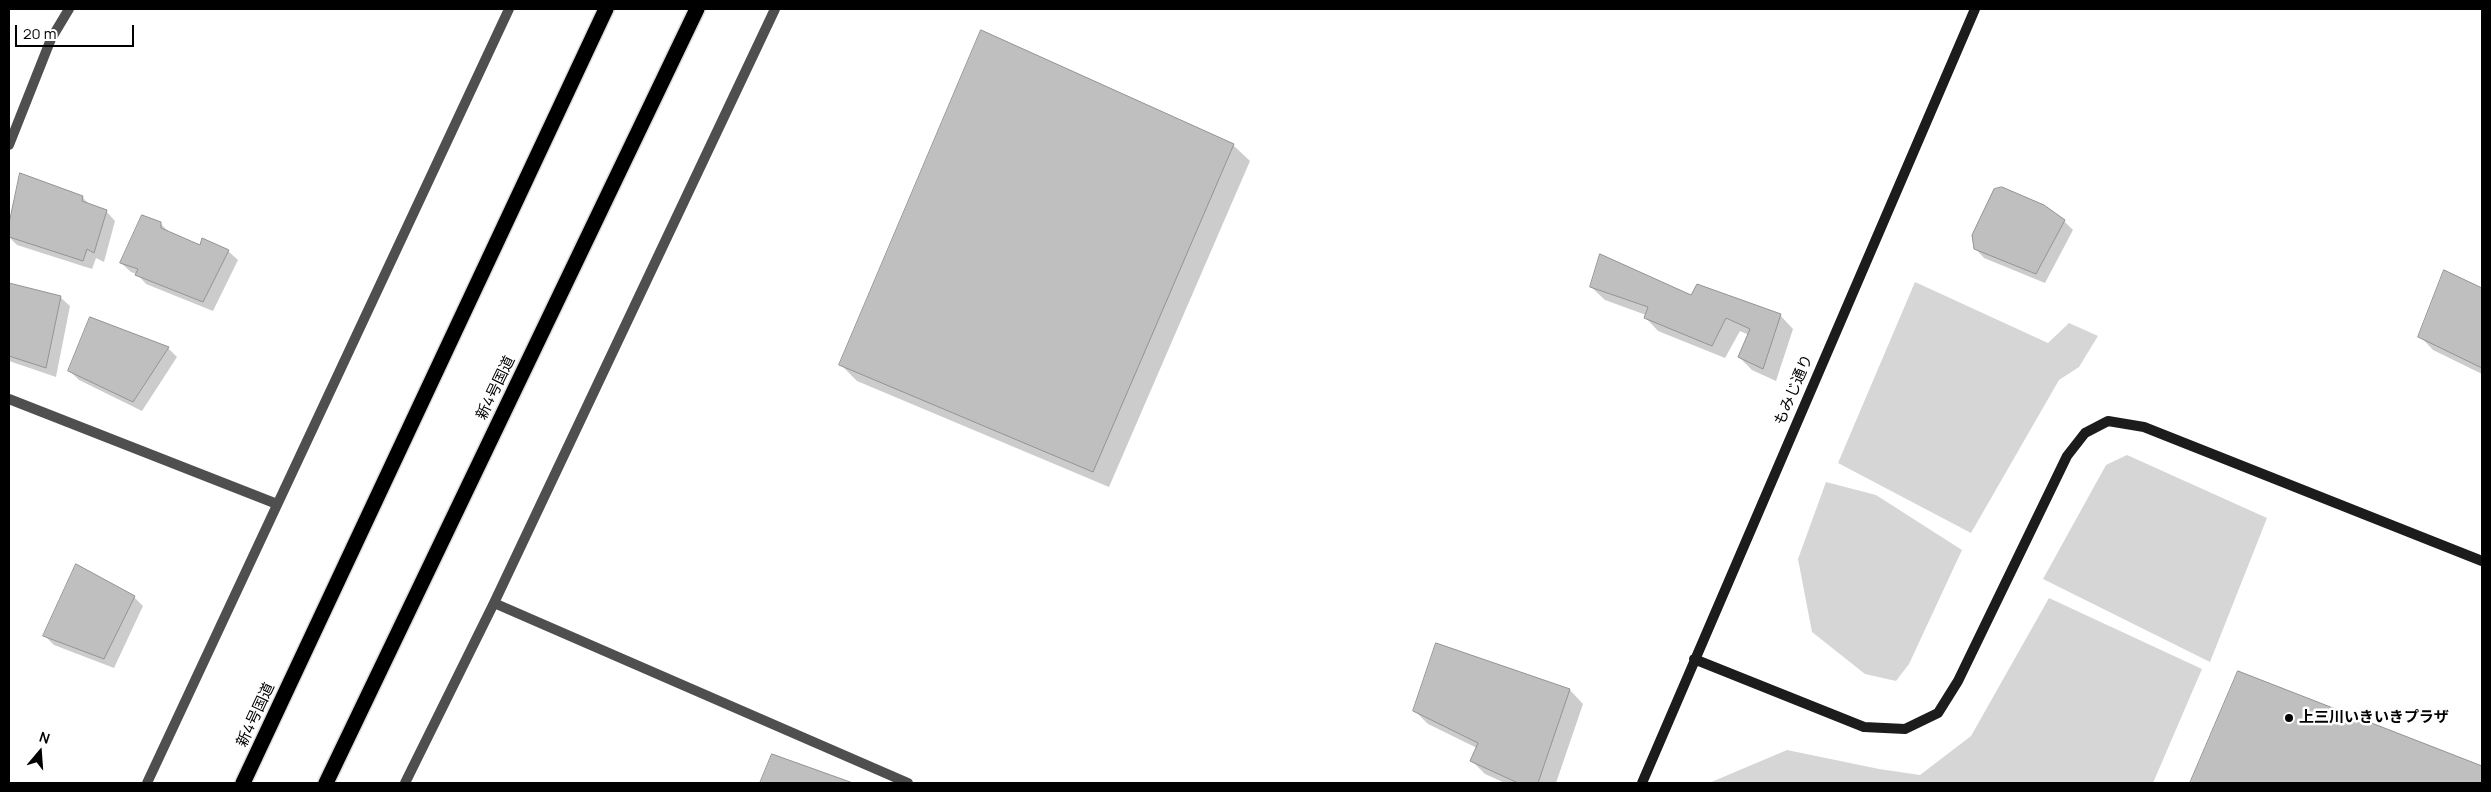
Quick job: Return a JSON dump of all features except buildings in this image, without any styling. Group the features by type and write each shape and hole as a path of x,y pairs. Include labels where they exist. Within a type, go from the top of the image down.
{"highway":[{"name":"新4号国道","path":"243,783 606,9"},
{"name":"新4号国道","path":"326,783 697,9"}],"street":[{"path":"9,145 51,39 69,9"},
{"path":"147,783 509,9"},
{"path":"406,783 494,603 775,9"},
{"name":"もみじ通り","path":"1642,783 1975,9"},
{"path":"9,399 277,504"},
{"path":"1694,659 1864,727 1905,729 1938,713 1958,681 2067,456 2085,432 2108,421 2144,427 2482,560"},
{"path":"494,603 908,783"}],"shaded area":[{"path":"1915,282 2048,343 2069,323 2098,336 2079,367 2059,380 1971,533 1838,463"},
{"path":"2127,455 2267,518 2210,662 2043,579 2106,465"},
{"path":"1826,482 1876,495 1962,550 1909,664 1896,681 1865,674 1812,632 1798,559"},
{"path":"2049,598 2202,669 2153,783 1709,783 1787,750 1879,769 1920,775 1971,736"}],"place":[{"name":"上三川いきいきプラザ","path":"2289,718"}]}
